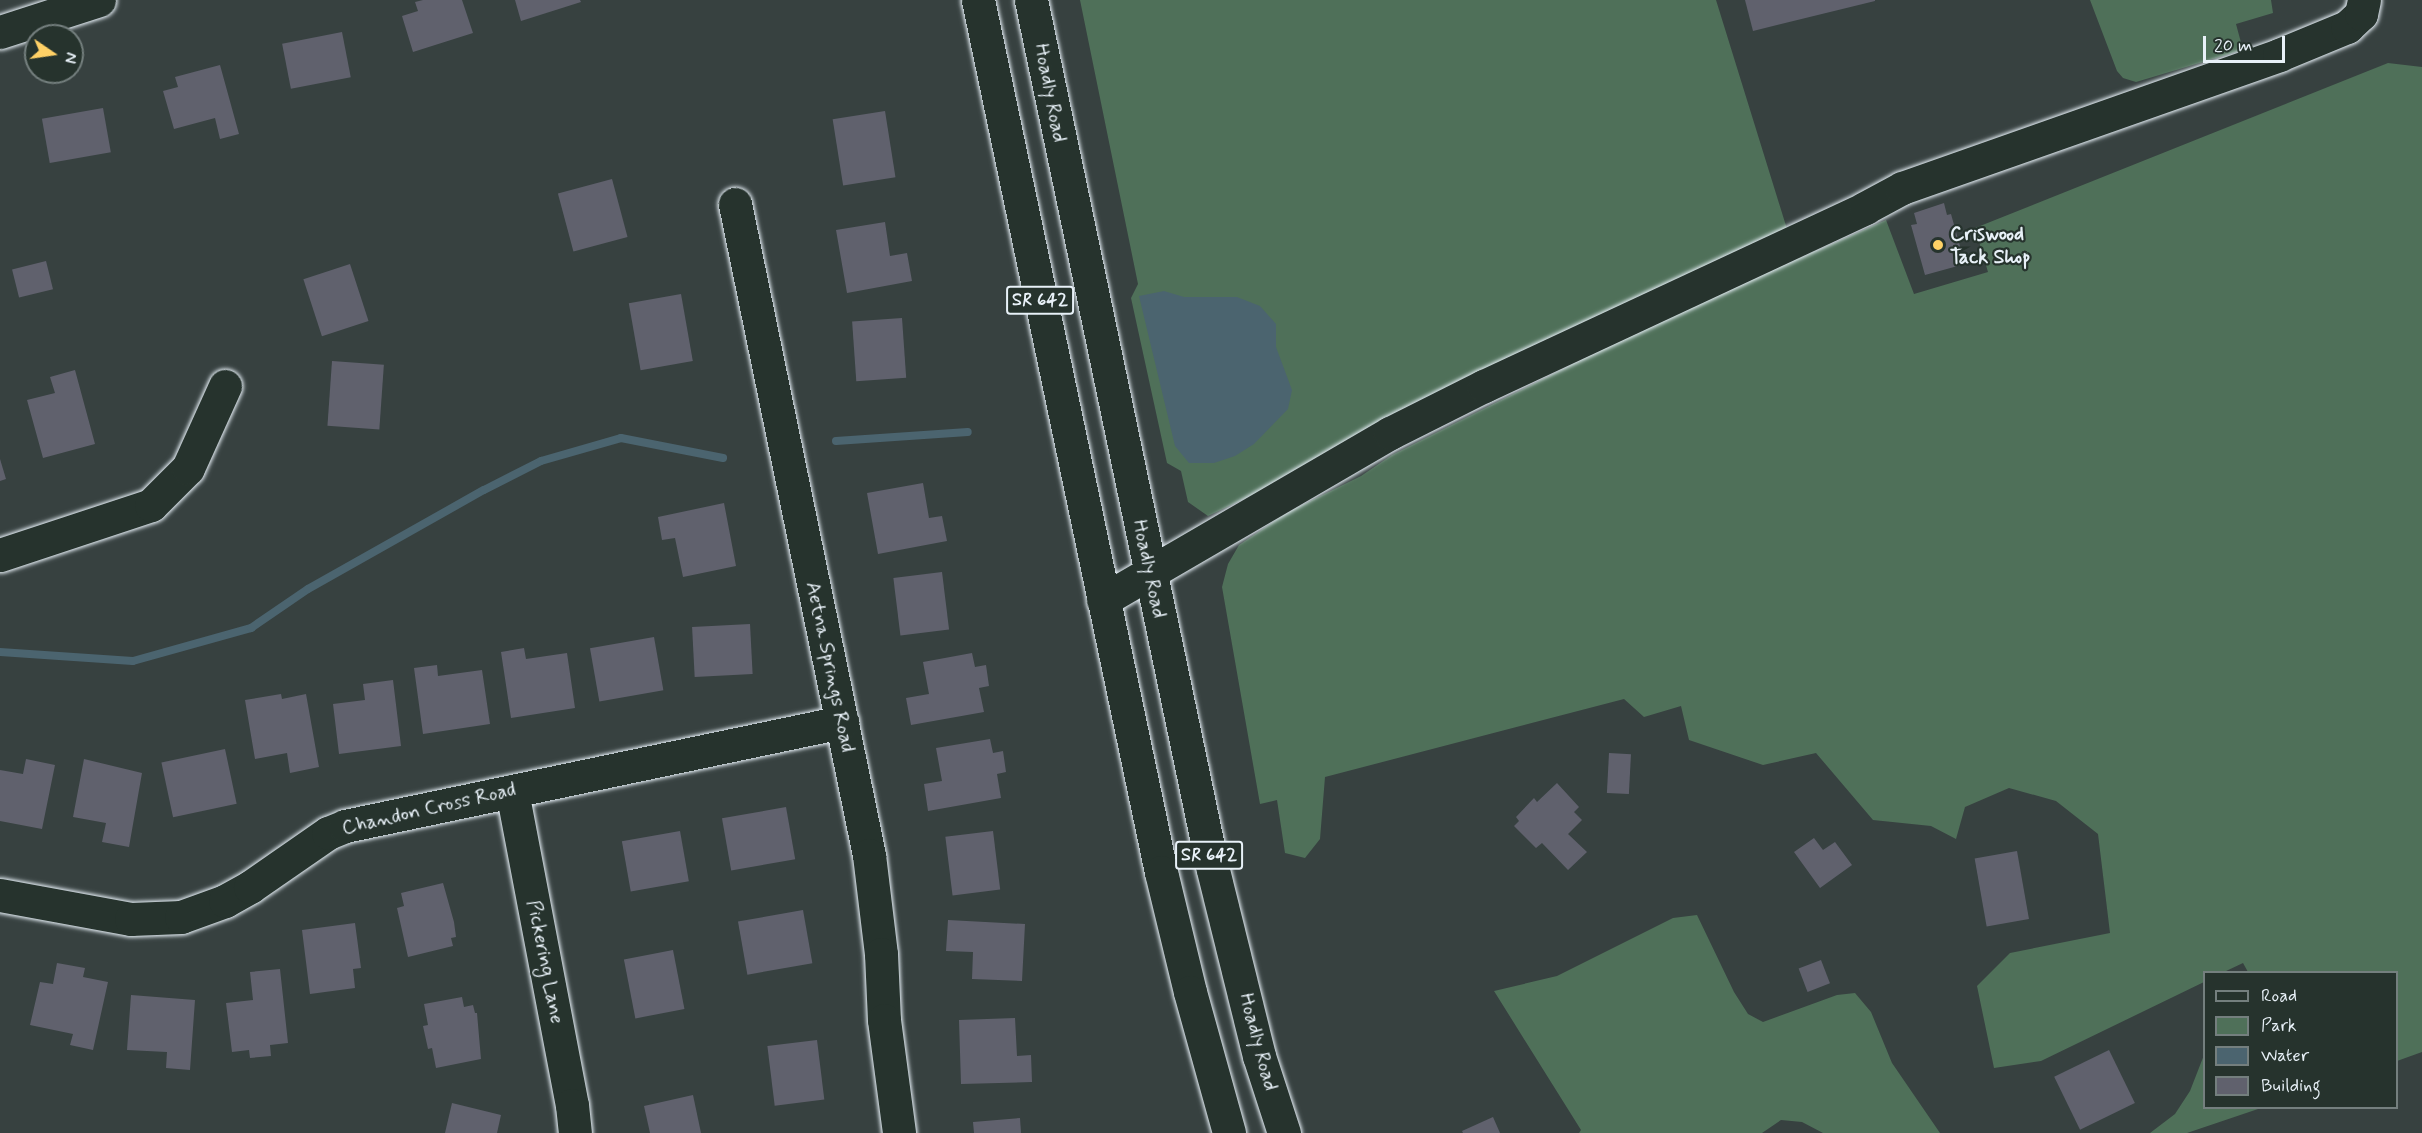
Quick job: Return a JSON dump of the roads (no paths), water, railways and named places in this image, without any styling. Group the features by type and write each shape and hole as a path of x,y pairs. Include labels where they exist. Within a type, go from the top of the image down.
{"street":[{"path":"0,32 99,0"},
{"name":"SR 642","path":"978,0 1161,872 1190,992 1229,1133"},
{"name":"Hoadly Road","path":"1031,0 1212,866 1260,1056 1284,1133"},
{"path":"1103,600 1390,433 1902,188 1951,168 2279,55 2356,21 2361,14 2364,0"},
{"name":"Aetna Springs Road","path":"735,204 869,855 881,954 884,1020 899,1133"},
{"path":"0,555 151,505 188,468 225,386"},
{"name":"Chandon Cross Road","path":"0,895 131,919 181,917 204,910 250,887 328,833 345,826 842,722"},
{"name":"Pickering Lane","path":"512,791 572,1105 575,1133"}],"water":[{"path":"1164,291 1184,297 1237,297 1260,306 1276,324 1276,347 1292,390 1288,409 1254,444 1235,456 1214,463 1189,463 1175,446 1139,296"}],"waterway":[{"path":"836,441 968,432"},
{"path":"0,652 133,661 251,628 308,589 484,490 541,461 621,438 723,458"}],"place":[{"name":"Criswood Tack Shop","path":"1938,245"}]}
